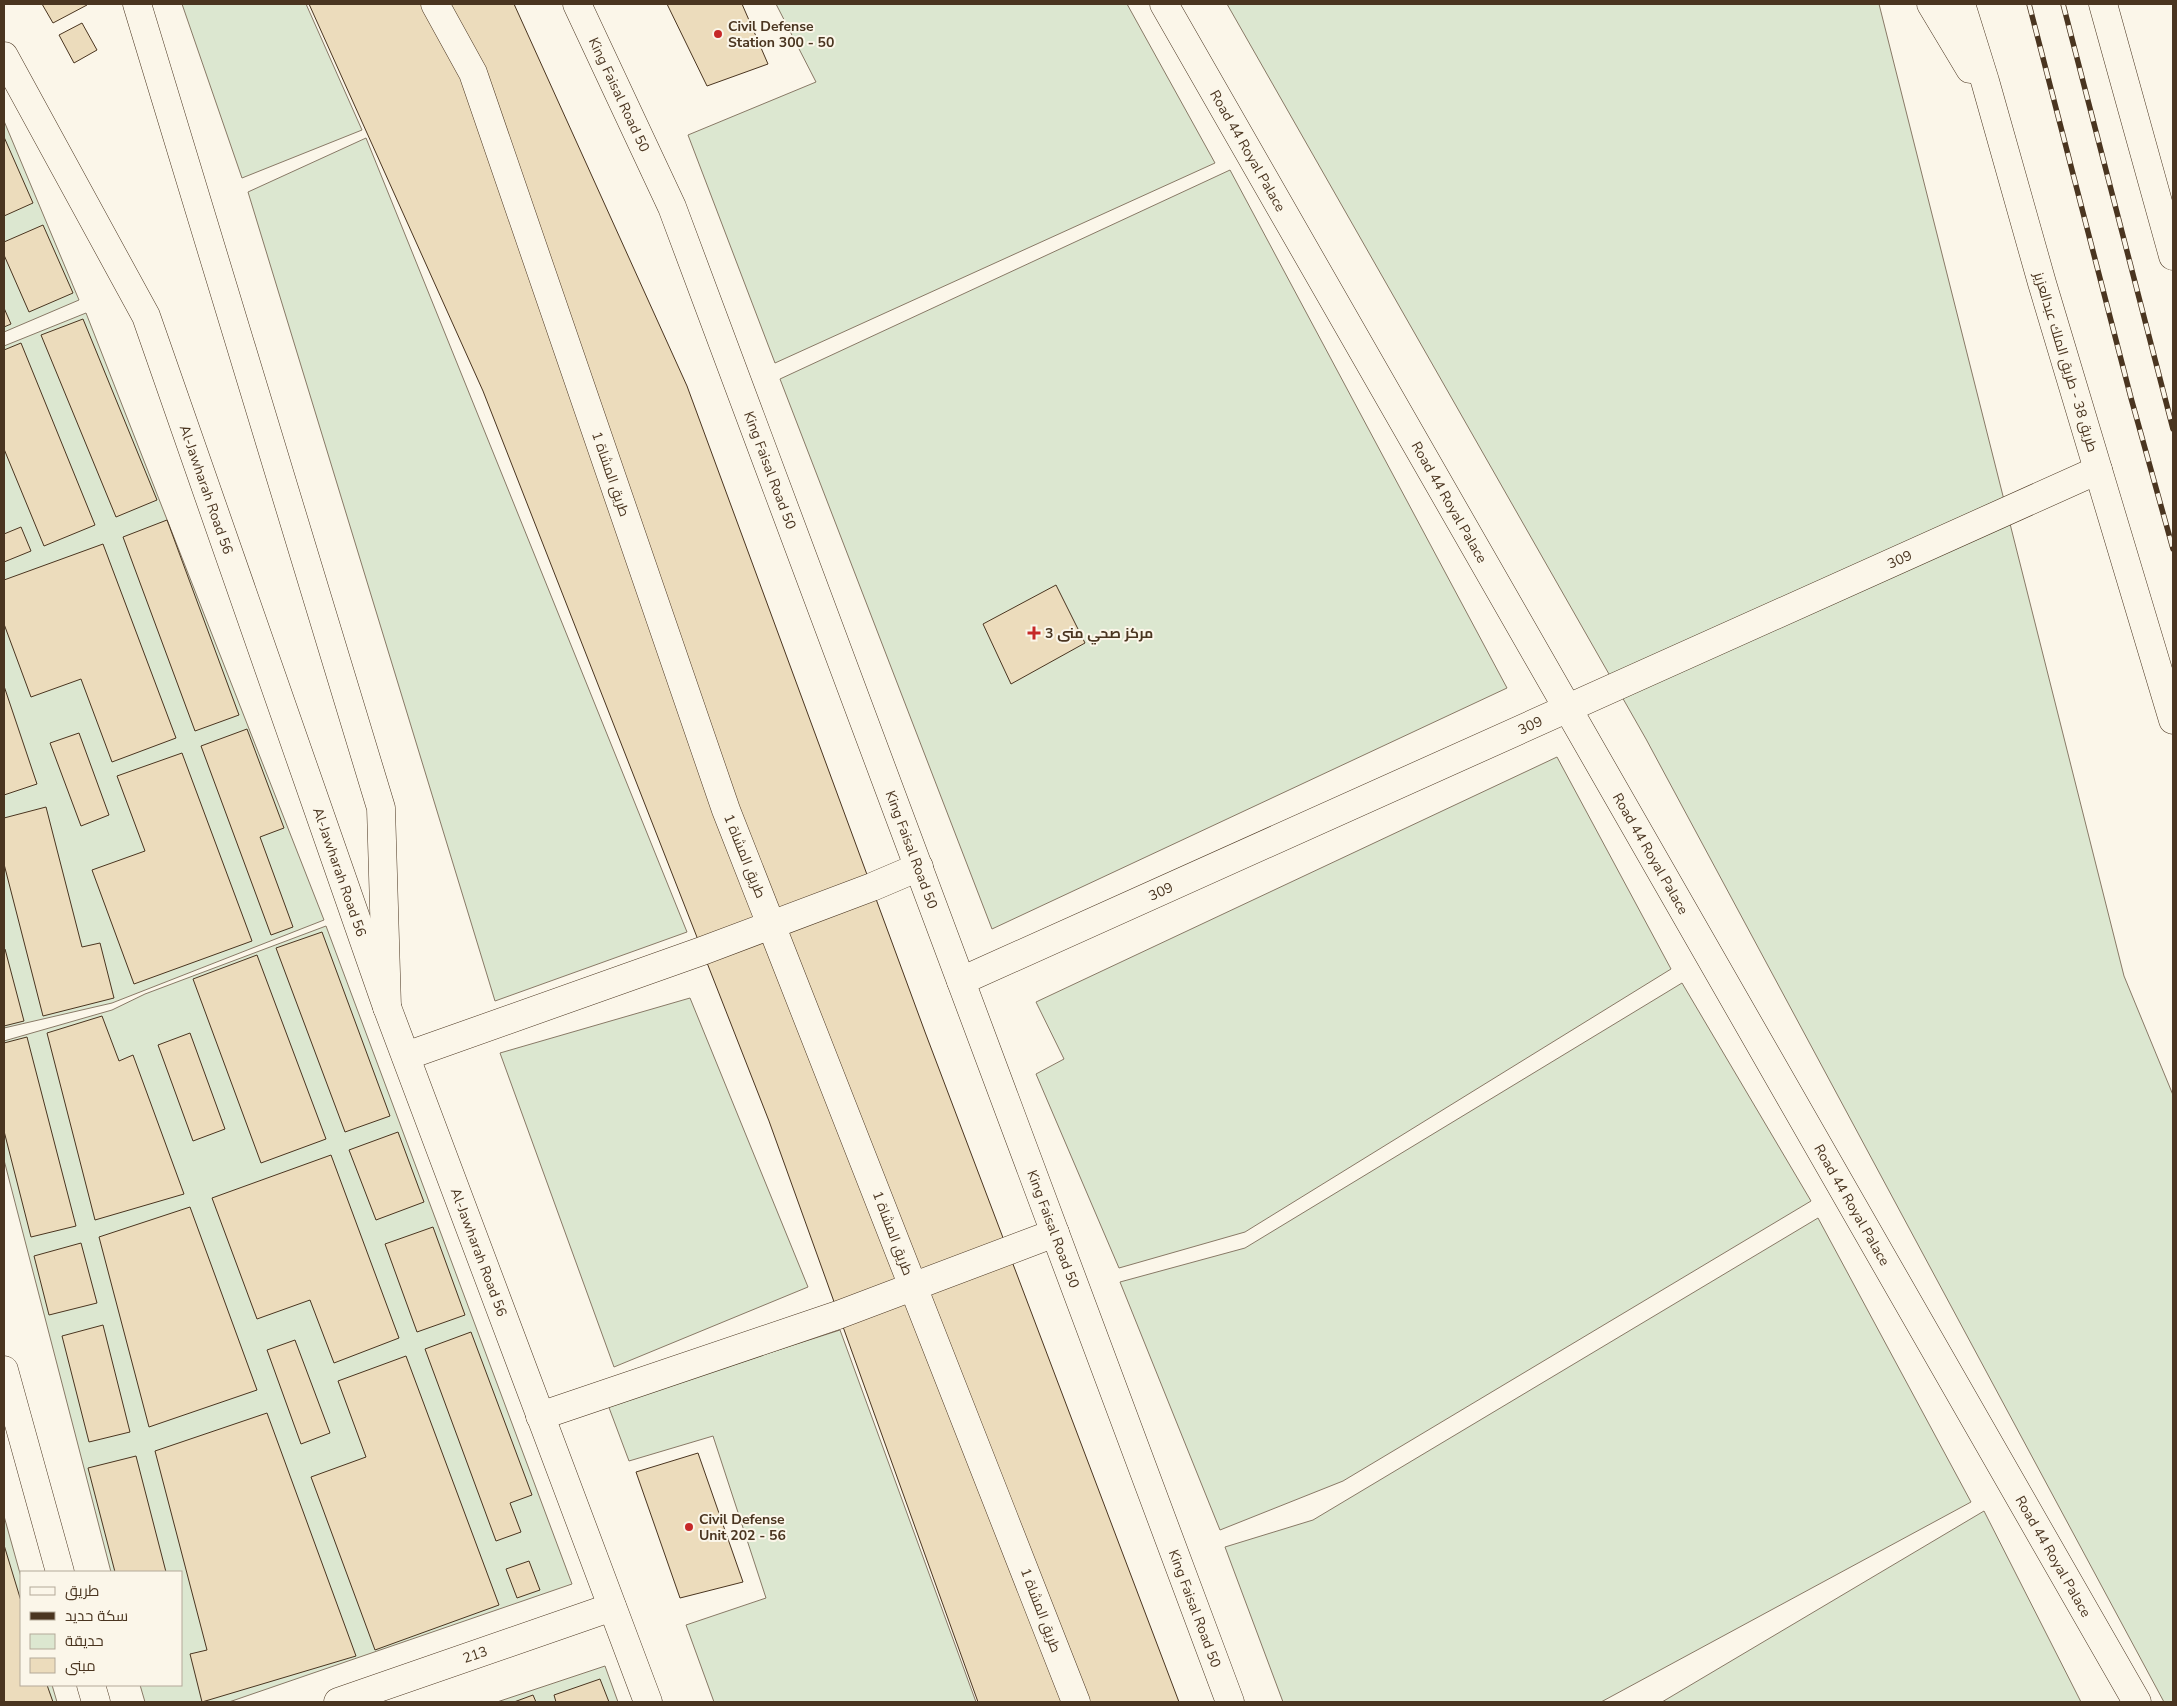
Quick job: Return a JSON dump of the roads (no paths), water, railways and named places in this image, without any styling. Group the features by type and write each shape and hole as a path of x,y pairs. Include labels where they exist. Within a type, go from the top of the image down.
{"street":[{"path":"137,4 380,808 387,1007"},
{"name":"طريق المشاة 1","path":"435,4 473,73 726,810 1076,1702"},
{"name":"King Faisal Road 50","path":"578,4 672,207 1230,1702"},
{"name":"Road 44 Royal Palace","path":"1164,4 2136,1702"},
{"path":"1931,4 1991,103"},
{"name":"طريق 38 - طريق الملك عبدالعزيز","path":"1961,4 2042,283 2173,720"},
{"path":"2103,4 2173,256"},
{"name":"Al-Jawharah Road 56","path":"4,56 146,316 387,1007 648,1702"},
{"name":"309","path":"961,981 2098,470"},
{"path":"406,1056 693,954 771,923 872,887 919,867"},
{"path":"540,1416 838,1315 913,1285 1009,1252 1055,1233"},
{"path":"4,1370 60,1571"},
{"name":"213","path":"338,1702 612,1607"},
{"path":"91,1686 96,1702"}],"railway":[{"path":"2029,4 2131,398 2173,549"},
{"path":"2063,4 2173,429"}],"place":[{"name":"Civil Defense Station 300 - 50","path":"718,34"},
{"name":"مركز صحي منى 3","path":"1034,633"},
{"name":"Civil Defense Unit 202 - 56","path":"689,1527"}]}
